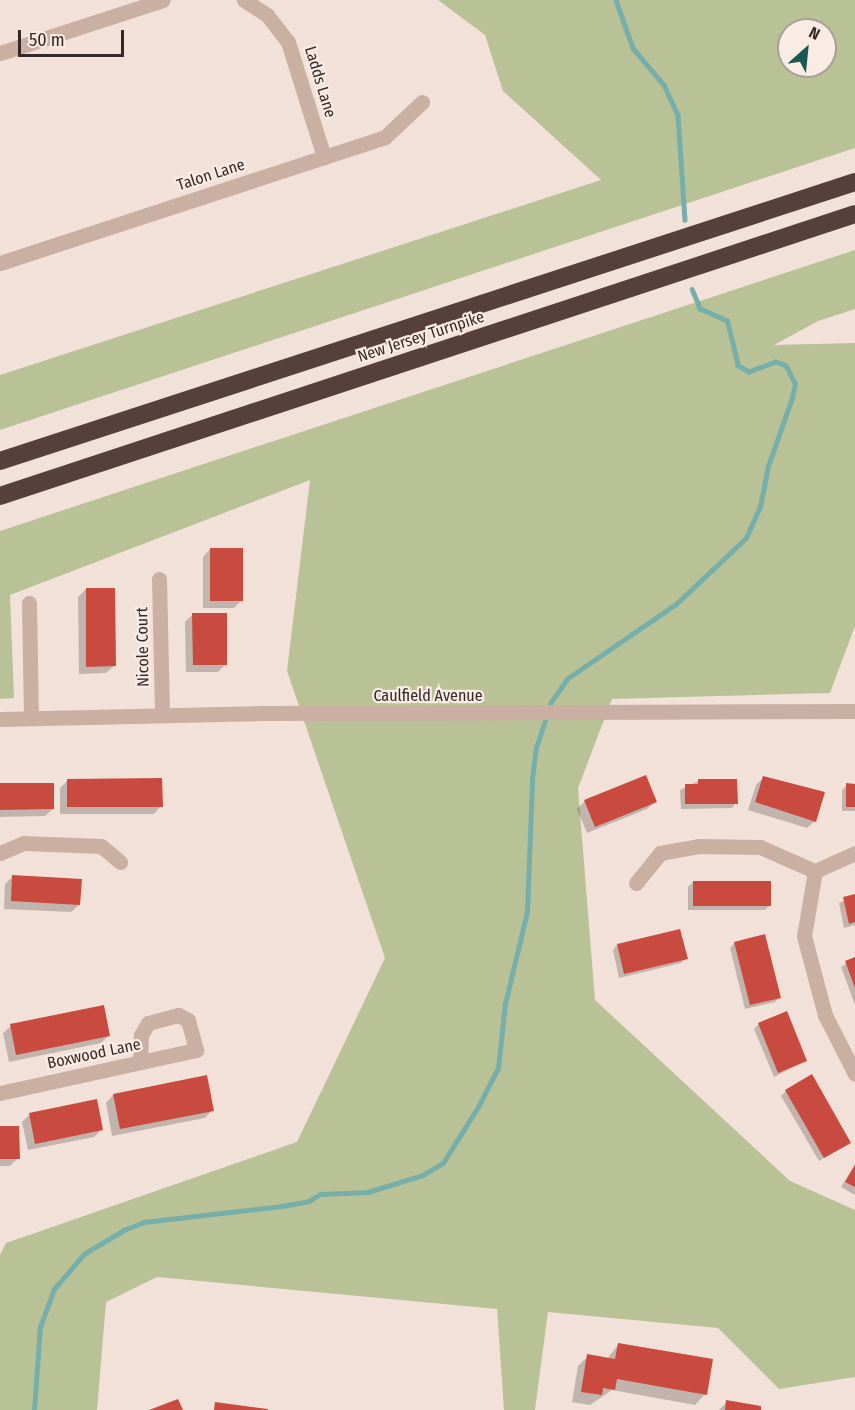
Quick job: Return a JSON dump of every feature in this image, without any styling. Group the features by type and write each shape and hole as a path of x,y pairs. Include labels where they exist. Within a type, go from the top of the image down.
{"highway":[{"name":"New Jersey Turnpike","path":"0,461 855,182"},
{"name":"New Jersey Turnpike","path":"0,496 855,214"}],"street":[{"name":"Ladds Lane","path":"244,0 267,15 288,42 324,157"},
{"path":"0,53 153,1"},
{"name":"Talon Lane","path":"0,263 385,137 422,102"},
{"name":"Nicole Court","path":"159,579 162,715"},
{"path":"29,603 31,718"},
{"name":"Caulfield Avenue","path":"0,719 162,715 855,711"},
{"path":"0,853 24,843 101,846 120,862"},
{"path":"636,884 660,853 698,846 760,847 815,871 855,854"},
{"path":"815,871 804,936 825,1015 855,1074"},
{"name":"Boxwood Lane","path":"0,1093 195,1050 192,1027 183,1016 154,1019 141,1035 140,1062"}],"green space":[{"path":"438,0 855,0 855,148 0,430 0,375 601,180 503,91 485,35"},
{"path":"855,250 855,309 818,321 774,345 855,343 855,626 830,693 612,699 578,788 595,1000 790,1181 855,1210 855,1377 779,1389 718,1328 548,1312 535,1410 504,1410 497,1309 157,1277 106,1302 97,1410 0,1410 0,1255 6,1243 297,1142 385,958 287,671 310,480 10,595 14,698 0,699 0,531"}],"building":[{"path":"210,548 243,548 243,601 210,601"},
{"path":"86,588 115,588 116,666 86,667"},
{"path":"192,613 227,613 227,665 193,665"},
{"path":"646,775 657,802 595,827 584,800"},
{"path":"763,776 825,792 816,822 755,802"},
{"path":"162,778 163,807 67,807 67,779"},
{"path":"698,779 737,779 738,804 685,804 685,784 698,784"},
{"path":"0,783 54,783 54,809 0,810"},
{"path":"846,783 855,784 855,807 846,807"},
{"path":"12,875 82,879 80,905 11,901"},
{"path":"693,881 771,881 771,906 693,906"},
{"path":"855,894 855,922 849,924 843,897"},
{"path":"680,929 688,959 624,974 617,944"},
{"path":"765,934 781,998 750,1005 734,942"},
{"path":"855,957 855,988 845,961"},
{"path":"104,1005 110,1036 16,1055 10,1024"},
{"path":"787,1011 807,1061 778,1073 758,1023"},
{"path":"812,1074 851,1143 824,1158 785,1090"},
{"path":"207,1075 214,1111 120,1129 113,1094"},
{"path":"97,1099 103,1130 35,1144 29,1113"},
{"path":"0,1126 19,1126 20,1159 0,1159"},
{"path":"855,1165 855,1187 845,1182"},
{"path":"618,1343 713,1359 707,1395 617,1379 615,1390 603,1388 602,1395 581,1392 587,1354 615,1359"},
{"path":"178,1399 183,1410 149,1410"},
{"path":"726,1400 761,1406 761,1410 725,1410"},
{"path":"215,1402 268,1409 268,1410 214,1410"}],"waterway":[{"path":"616,0 633,48 664,85 678,115 685,220"},
{"path":"34,1410 40,1327 54,1289 84,1254 124,1230 144,1222 282,1206 309,1201 320,1194 368,1192 423,1175 443,1163 478,1107 498,1068 505,1004 527,912 532,779 536,748 551,702 568,678 676,604 746,538 760,507 768,466 792,398 795,384 786,366 776,362 749,372 738,366 727,321 700,309 692,290"}]}
